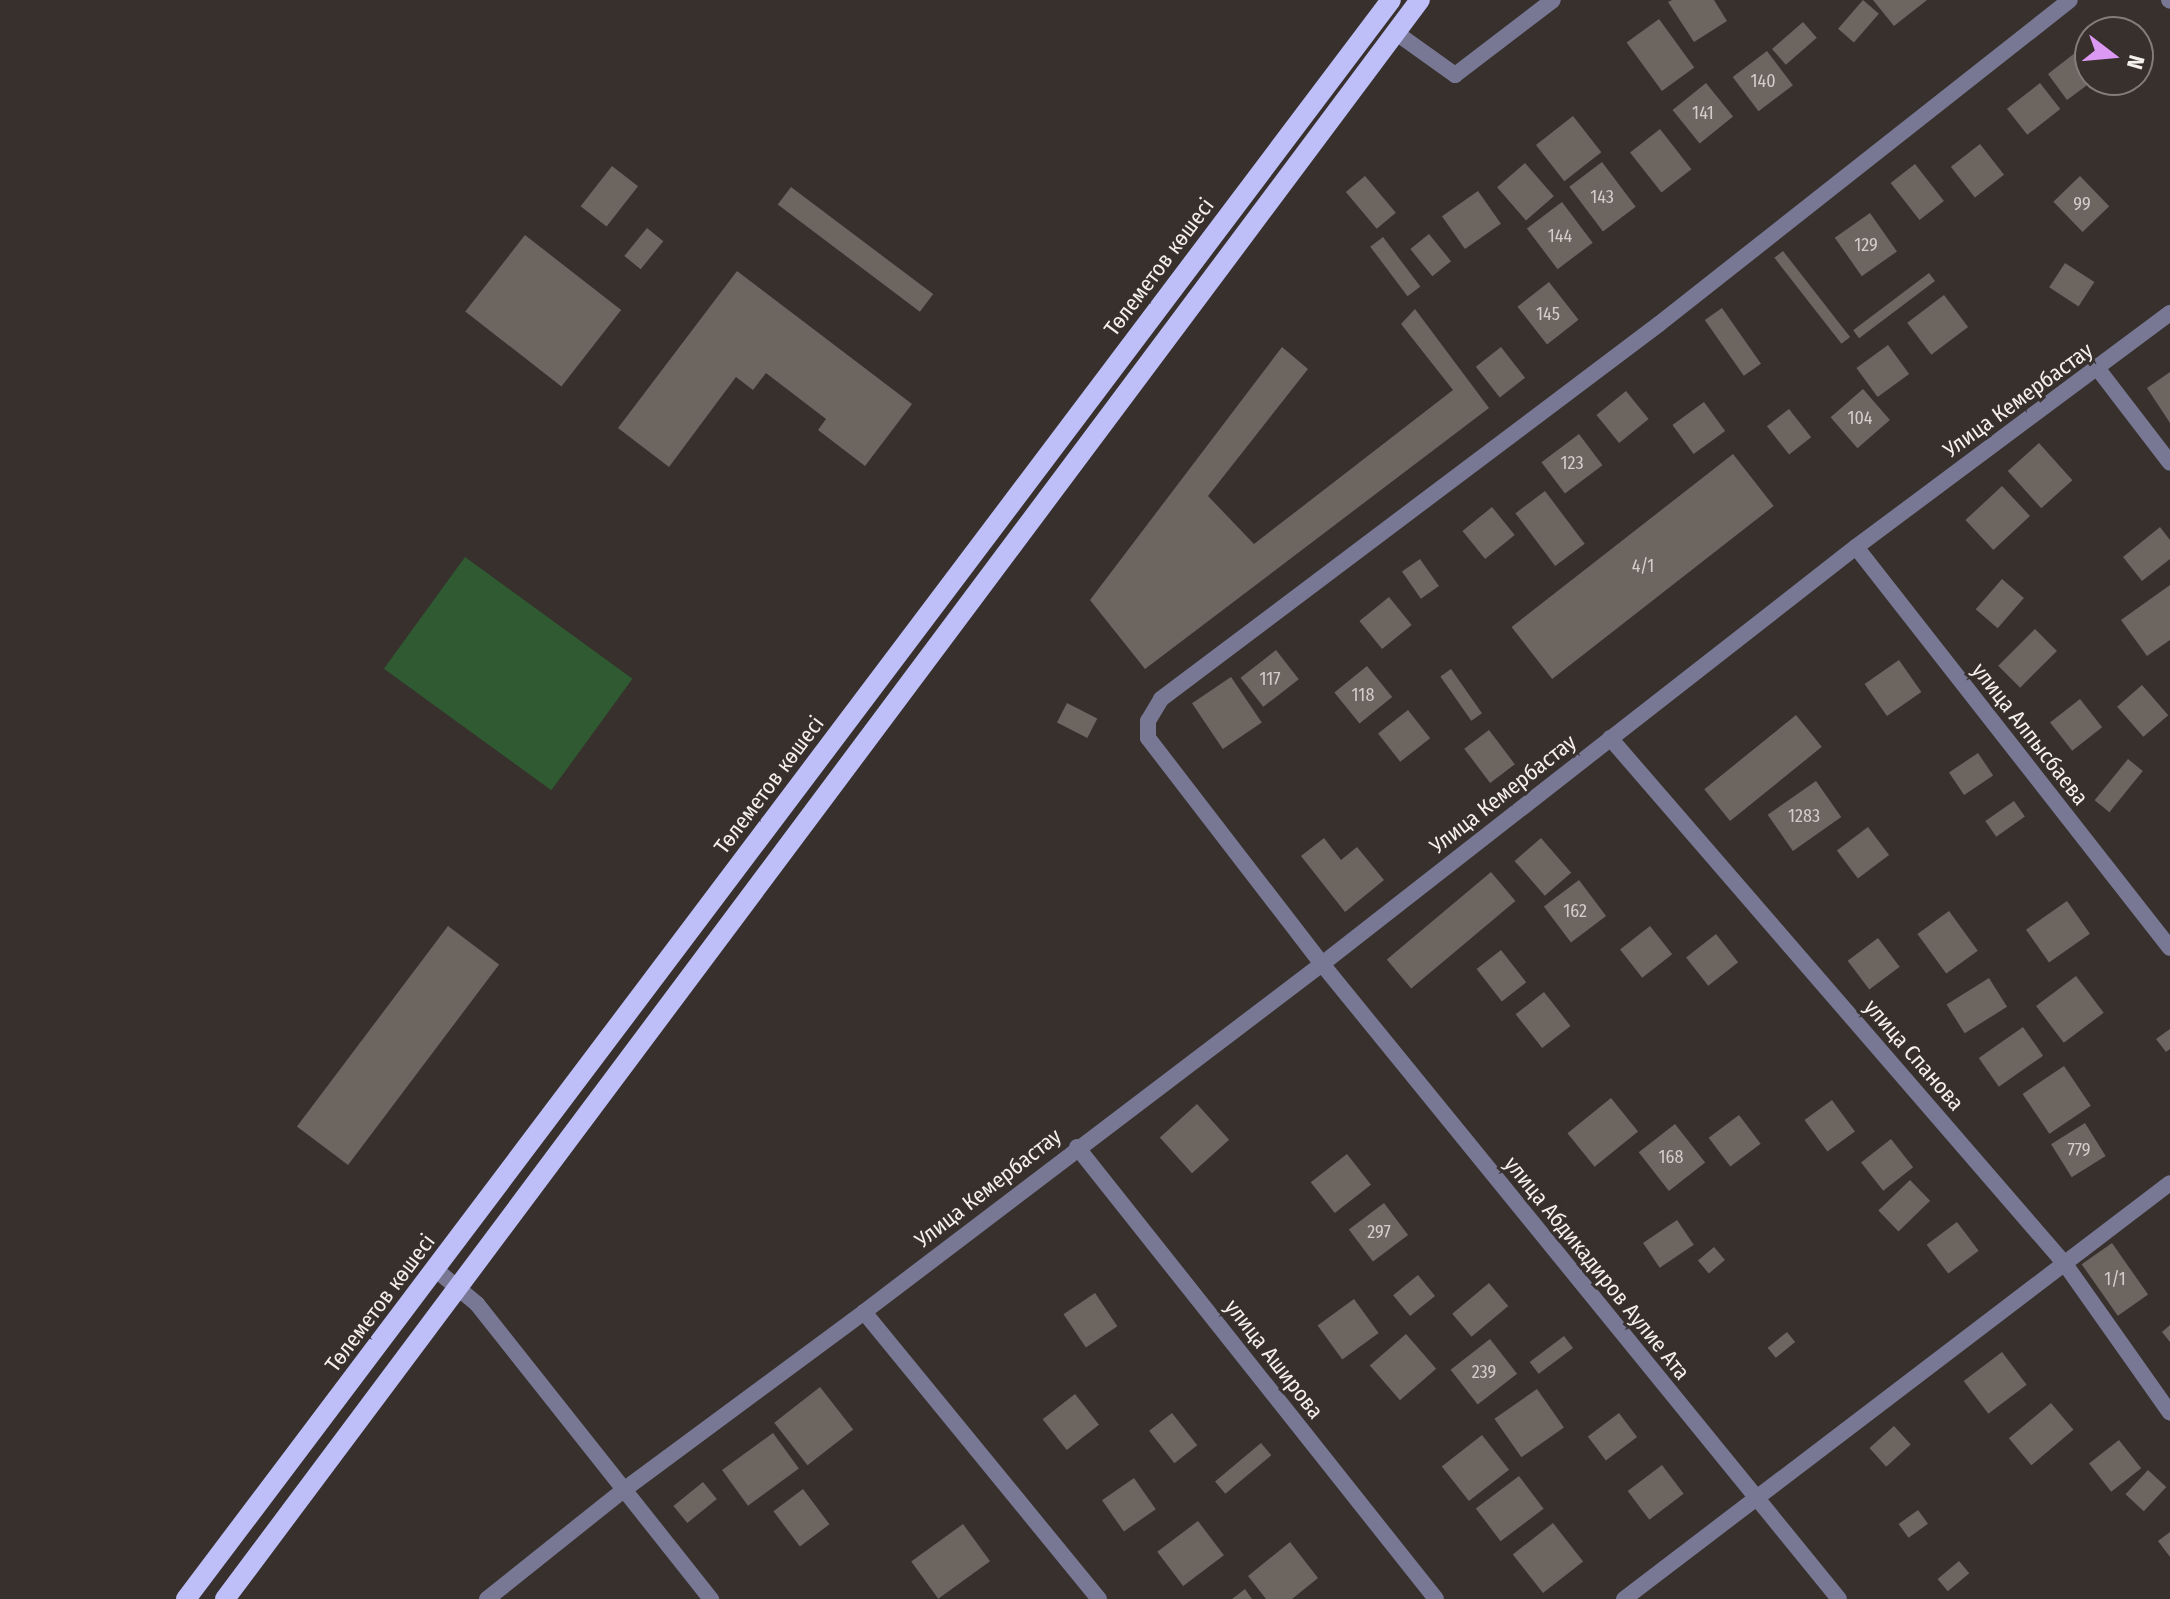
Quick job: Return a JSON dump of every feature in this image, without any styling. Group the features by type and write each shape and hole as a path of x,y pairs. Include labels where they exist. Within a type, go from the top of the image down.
{"main road":[{"name":"Төлеметов көшесі","path":"186,1599 1391,0"},
{"path":"225,1599 1420,0"}],"street":[{"path":"1395,32 1455,75 1553,0"},
{"name":"улица Абдикадиров Аулие Ата","path":"1839,1599 1322,964 1148,738 1148,721 1161,699 1659,324 2070,0"},
{"name":"Улица Кемербастау","path":"487,1599 625,1489 864,1312 1077,1147 1322,964 1856,547 2170,313"},
{"path":"2098,369 2170,463"},
{"name":"улица Алпысбаева","path":"1856,547 2170,948"},
{"name":"улица Спанова","path":"1610,738 2065,1264 2170,1413"},
{"name":"улица Аширова","path":"1077,1147 1436,1599"},
{"path":"1624,1599 2170,1183"},
{"path":"435,1269 458,1287 625,1489 711,1599"},
{"path":"864,1312 1099,1599"}],"green space":[{"path":"465,557 632,679 551,790 384,669"}],"building":[{"path":"1714,0 1727,21 1694,42 1668,2"},
{"path":"1863,0 1879,14 1854,42 1838,29"},
{"path":"1873,0 1927,0 1894,26"},
{"path":"1659,19 1694,68 1662,91 1627,43"},
{"path":"1803,22 1817,38 1786,65 1772,49"},
{"path":"1767,51 1793,85 1759,111 1733,77"},
{"path":"2074,54 2074,95 2067,100 2048,74"},
{"path":"1706,83 1733,116 1700,143 1673,110"},
{"path":"2040,83 2060,109 2027,135 2007,109"},
{"path":"1573,116 1601,152 1564,181 1536,145"},
{"path":"1660,129 1691,169 1661,193 1630,152"},
{"path":"1980,144 2004,175 1975,198 1951,167"},
{"path":"1602,162 1636,207 1603,231 1569,187"},
{"path":"1525,163 1554,196 1526,220 1497,187"},
{"path":"1915,164 1944,201 1920,220 1891,183"},
{"path":"612,166 638,186 607,227 581,206"},
{"path":"1365,176 1396,213 1377,229 1346,192"},
{"path":"2080,176 2109,206 2083,232 2053,202"},
{"path":"791,187 933,294 920,312 778,205"},
{"path":"1478,191 1501,224 1465,249 1442,216"},
{"path":"1562,202 1593,243 1558,269 1527,228"},
{"path":"1870,213 1897,252 1862,276 1835,238"},
{"path":"647,228 663,241 641,269 624,256"},
{"path":"1429,234 1451,261 1432,276 1410,249"},
{"path":"525,235 621,310 561,387 465,311"},
{"path":"1383,237 1420,287 1408,296 1370,247"},
{"path":"1783,251 1850,337 1841,344 1774,258"},
{"path":"2065,263 2094,282 2079,306 2049,287"},
{"path":"737,271 912,404 865,466 818,430 826,419 766,373 753,390 736,377 669,467 618,428"},
{"path":"1929,273 1935,281 1859,338 1853,330"},
{"path":"1549,282 1579,320 1547,344 1517,307"},
{"path":"1944,295 1968,327 1931,355 1907,323"},
{"path":"1722,308 1761,364 1744,376 1705,320"},
{"path":"1415,309 1489,408 1145,669 1090,600 1282,347 1308,369 1208,496 1254,544 1453,390 1401,324"},
{"path":"1888,345 1909,374 1878,397 1856,368"},
{"path":"1501,347 1525,378 1500,397 1476,367"},
{"path":"2170,372 2170,423 2147,388"},
{"path":"1863,389 1890,420 1857,448 1831,417"},
{"path":"1626,391 1649,419 1619,443 1596,415"},
{"path":"1704,402 1725,431 1694,454 1672,425"},
{"path":"1789,409 1811,437 1789,455 1767,426"},
{"path":"1579,434 1602,465 1565,493 1541,462"},
{"path":"2039,443 2072,480 2041,508 2008,471"},
{"path":"1733,454 1774,506 1552,679 1512,627"},
{"path":"2002,486 2030,516 1993,550 1965,520"},
{"path":"1545,491 1585,544 1555,566 1515,513"},
{"path":"1492,507 1515,535 1485,559 1462,531"},
{"path":"2160,527 2170,540 2170,559 2142,581 2123,557"},
{"path":"1420,559 1439,586 1421,599 1402,572"},
{"path":"2002,579 2024,598 1998,628 1976,609"},
{"path":"2170,585 2170,640 2147,656 2121,620"},
{"path":"1389,597 1412,625 1382,649 1359,621"},
{"path":"2035,629 2057,651 2020,688 1998,666"},
{"path":"1276,650 1299,679 1263,707 1241,678"},
{"path":"1899,660 1921,692 1887,716 1865,684"},
{"path":"1367,666 1392,697 1360,724 1334,692"},
{"path":"1451,669 1482,713 1471,721 1440,676"},
{"path":"1231,677 1262,723 1223,749 1192,703"},
{"path":"2142,685 2168,715 2143,737 2117,707"},
{"path":"2080,699 2102,727 2072,751 2050,722"},
{"path":"1067,703 1097,718 1087,738 1057,723"},
{"path":"1408,710 1430,738 1400,762 1378,733"},
{"path":"1796,715 1822,747 1730,821 1704,789"},
{"path":"1489,730 1515,764 1490,783 1464,749"},
{"path":"1978,753 1993,775 1964,795 1949,773"},
{"path":"2128,759 2143,771 2109,812 2095,800"},
{"path":"1816,781 1841,817 1793,851 1768,815"},
{"path":"2014,801 2025,817 1996,837 1985,821"},
{"path":"1868,827 1889,855 1858,878 1837,850"},
{"path":"1324,838 1341,860 1357,847 1384,880 1345,912 1301,856"},
{"path":"1541,838 1571,873 1545,896 1515,861"},
{"path":"1491,872 1515,901 1411,989 1387,959"},
{"path":"1579,880 1606,916 1571,942 1544,906"},
{"path":"2067,901 2090,934 2049,962 2026,930"},
{"path":"1949,911 1978,951 1946,974 1917,934"},
{"path":"448,926 499,965 348,1165 297,1126"},
{"path":"1650,926 1672,954 1642,978 1620,949"},
{"path":"1716,934 1738,962 1708,986 1686,957"},
{"path":"1878,938 1900,967 1869,990 1848,961"},
{"path":"1501,950 1526,982 1502,1001 1477,969"},
{"path":"2076,976 2104,1013 2064,1043 2036,1006"},
{"path":"1989,978 2007,1007 1965,1033 1947,1004"},
{"path":"1544,992 1570,1026 1542,1048 1516,1014"},
{"path":"2023,1027 2043,1056 1999,1087 1979,1058"},
{"path":"2170,1029 2170,1049 2166,1052 2156,1039"},
{"path":"2064,1066 2091,1106 2049,1134 2023,1094"},
{"path":"1611,1098 1638,1131 1595,1167 1567,1133"},
{"path":"1832,1100 1855,1132 1827,1152 1804,1120"},
{"path":"1197,1104 1229,1140 1192,1173 1160,1137"},
{"path":"1739,1115 1761,1144 1730,1167 1709,1138"},
{"path":"2085,1123 2106,1156 2072,1177 2051,1144"},
{"path":"1675,1124 1705,1163 1669,1191 1639,1152"},
{"path":"1891,1139 1913,1167 1883,1191 1861,1162"},
{"path":"1347,1154 1371,1185 1335,1213 1311,1182"},
{"path":"1910,1180 1930,1201 1898,1231 1878,1211"},
{"path":"1384,1203 1408,1235 1373,1261 1349,1229"},
{"path":"1677,1220 1694,1245 1660,1268 1643,1243"},
{"path":"1957,1222 1979,1251 1948,1274 1927,1245"},
{"path":"2112,1243 2148,1295 2118,1316 2082,1264"},
{"path":"1714,1247 1725,1260 1709,1274 1698,1260"},
{"path":"1418,1275 1435,1296 1410,1316 1393,1295"},
{"path":"1489,1283 1508,1306 1472,1337 1452,1314"},
{"path":"1095,1293 1117,1326 1086,1347 1063,1314"},
{"path":"1354,1299 1379,1333 1342,1359 1318,1325"},
{"path":"2170,1325 2170,1342 2162,1332"},
{"path":"1787,1332 1795,1342 1776,1358 1768,1348"},
{"path":"1406,1334 1436,1369 1400,1400 1370,1365"},
{"path":"1564,1336 1573,1348 1539,1374 1530,1362"},
{"path":"1490,1339 1517,1374 1478,1404 1451,1370"},
{"path":"2002,1352 2027,1385 1988,1414 1964,1381"},
{"path":"820,1387 853,1430 808,1465 774,1423"},
{"path":"1537,1389 1564,1428 1521,1457 1494,1419"},
{"path":"1075,1394 1099,1425 1067,1450 1043,1419"},
{"path":"2051,1403 2073,1430 2031,1465 2009,1438"},
{"path":"1172,1413 1197,1445 1174,1463 1149,1431"},
{"path":"1619,1413 1637,1437 1606,1460 1588,1436"},
{"path":"1894,1426 1911,1445 1886,1467 1869,1448"},
{"path":"773,1433 799,1469 748,1506 722,1470"},
{"path":"1482,1435 1509,1470 1469,1501 1442,1466"},
{"path":"2119,1440 2141,1468 2111,1492 2089,1463"},
{"path":"1261,1443 1271,1455 1225,1494 1215,1482"},
{"path":"1662,1465 1684,1494 1649,1520 1628,1491"},
{"path":"2148,1470 2166,1487 2144,1511 2125,1494"},
{"path":"1519,1476 1544,1509 1501,1541 1476,1508"},
{"path":"1134,1478 1156,1509 1124,1531 1102,1500"},
{"path":"703,1482 717,1499 687,1523 673,1506"},
{"path":"803,1489 829,1524 800,1546 773,1511"},
{"path":"1918,1510 1928,1524 1909,1538 1899,1524"},
{"path":"1198,1521 1224,1555 1183,1586 1157,1552"},
{"path":"1553,1523 1583,1562 1543,1593 1513,1554"},
{"path":"963,1524 990,1561 938,1599 911,1562"},
{"path":"2170,1532 2170,1557 2158,1541"},
{"path":"1290,1542 1318,1578 1292,1599 1266,1599 1248,1576"},
{"path":"1959,1561 1969,1573 1948,1591 1938,1579"},
{"path":"1245,1589 1252,1599 1232,1599"}]}
